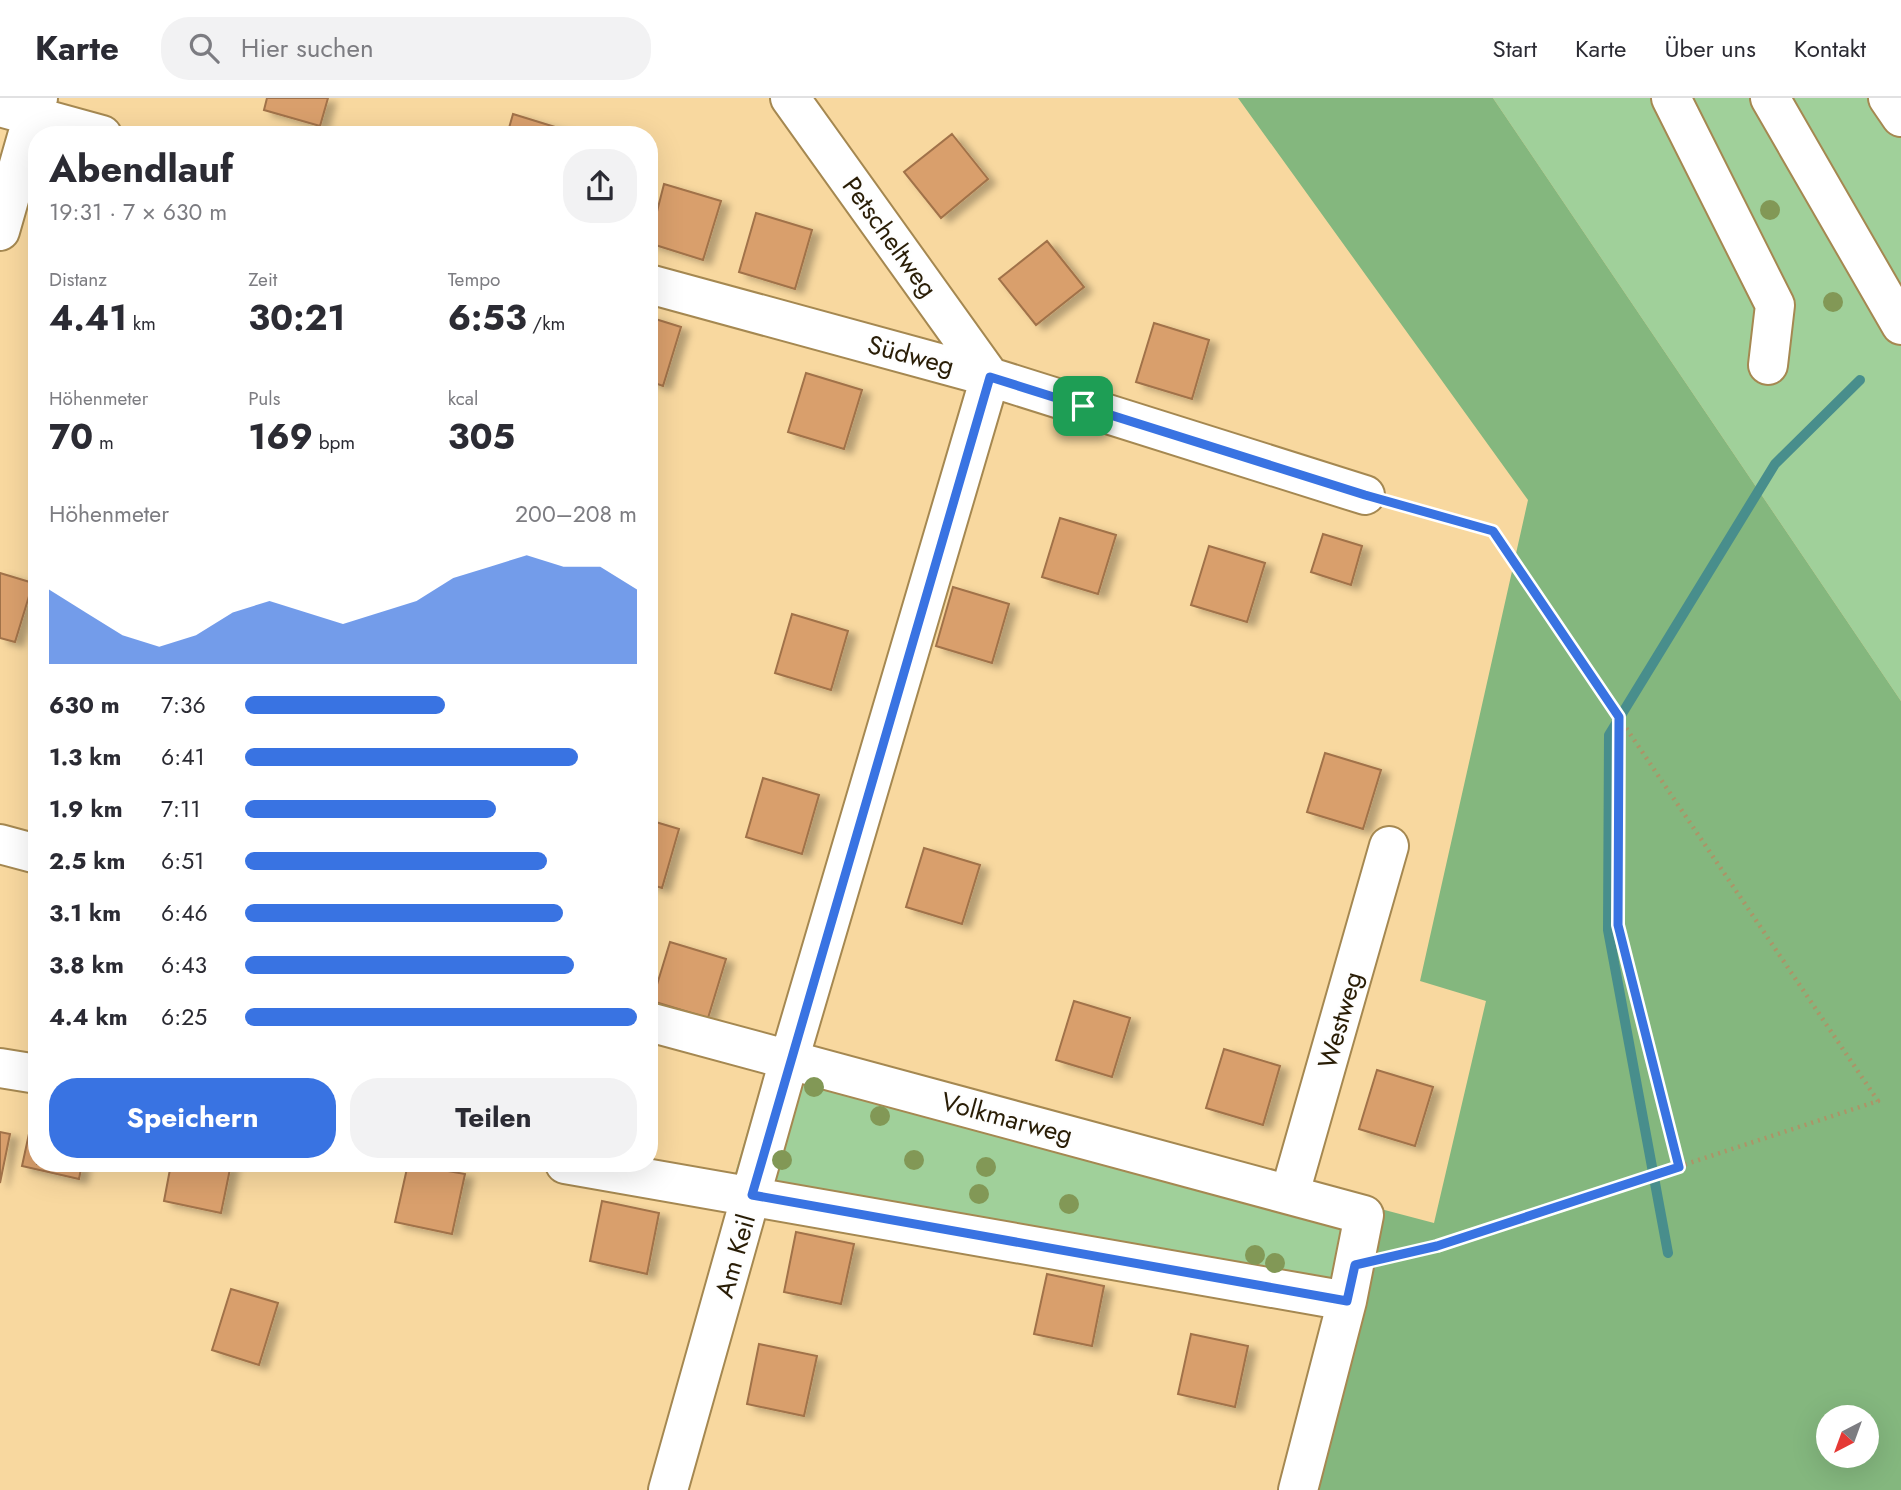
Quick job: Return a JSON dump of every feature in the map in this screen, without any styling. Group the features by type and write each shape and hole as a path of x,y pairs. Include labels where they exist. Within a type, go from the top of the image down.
{"street":[{"name":"Petscheltweg","path":"790,98 990,377"},
{"path":"1671,98 1775,305 1768,365"},
{"path":"1770,98 1901,325"},
{"path":"1888,98 1901,117"},
{"path":"0,231 24,107 77,126"},
{"name":"Südweg","path":"658,286 990,377 1365,495"},
{"name":"Am Keil","path":"668,1490 789,1060 990,377"},
{"path":"0,844 28,852"},
{"name":"Westweg","path":"1290,1193 1389,846"},
{"name":"Volkmarweg","path":"658,1024 1364,1214 1355,1265"},
{"path":"0,1068 28,1073"},
{"path":"613,1172 1347,1301"},
{"path":"1298,1490 1355,1265"}],"path":[{"path":"1355,1265 1437,1246 1878,1101 1493,531 1365,495"},
{"path":"1619,717 1618,925 1679,1167"}],"green space":[{"path":"1238,98 1493,98 1901,701 1901,1490 1308,1490 1377,1208 1434,1223 1486,1001 1420,981 1528,500"},
{"path":"1493,98 1901,98 1901,701"},
{"path":"773,1044 1377,1208 1350,1315 724,1211"}],"building":[{"path":"267,98 328,98 320,126 264,110"},
{"path":"513,114 552,126 510,126"},
{"path":"952,134 988,179 941,218 904,172"},
{"path":"664,184 721,201 703,260 658,246 658,208"},
{"path":"756,213 812,230 795,289 739,272"},
{"path":"1047,241 1084,287 1036,325 999,279"},
{"path":"658,320 681,327 663,386 658,384"},
{"path":"1154,323 1209,340 1192,399 1136,382"},
{"path":"806,373 862,390 844,449 788,432"},
{"path":"1060,518 1116,535 1098,594 1042,577"},
{"path":"1323,534 1362,546 1351,585 1311,572"},
{"path":"1209,546 1265,563 1247,622 1191,605"},
{"path":"0,573 28,581 28,599 15,642 0,638"},
{"path":"953,587 1009,604 992,663 936,646"},
{"path":"792,614 848,631 831,690 775,673"},
{"path":"1325,753 1381,770 1363,829 1307,812"},
{"path":"763,778 819,795 802,854 746,837"},
{"path":"658,823 679,829 662,888 658,887"},
{"path":"924,848 980,865 962,924 906,907"},
{"path":"670,942 726,959 708,1018 658,1003 658,981"},
{"path":"1074,1001 1130,1018 1112,1077 1056,1060"},
{"path":"1224,1049 1280,1066 1263,1125 1206,1108"},
{"path":"1377,1070 1433,1087 1415,1146 1359,1129"},
{"path":"0,1132 10,1134 0,1183"},
{"path":"28,1138 28,1167 22,1166"},
{"path":"48,1172 80,1172 79,1179"},
{"path":"169,1172 229,1172 221,1213 164,1201"},
{"path":"406,1172 465,1174 452,1234 395,1222"},
{"path":"602,1201 659,1213 647,1274 590,1261"},
{"path":"796,1232 854,1244 841,1304 784,1292"},
{"path":"1047,1274 1104,1286 1092,1346 1034,1334"},
{"path":"231,1289 278,1303 259,1365 212,1350"},
{"path":"1191,1334 1248,1346 1235,1407 1178,1394"},
{"path":"759,1344 817,1356 804,1416 747,1404"}],"waterway":[{"path":"1668,1253 1608,930 1609,735 1775,464 1860,380"}],"route":[{"path":"990,377 1083,406 1365,495 1493,531 1619,717 1618,925 1679,1167 1437,1246 1355,1265 1347,1301 752,1195 789,1060 990,377"}]}
